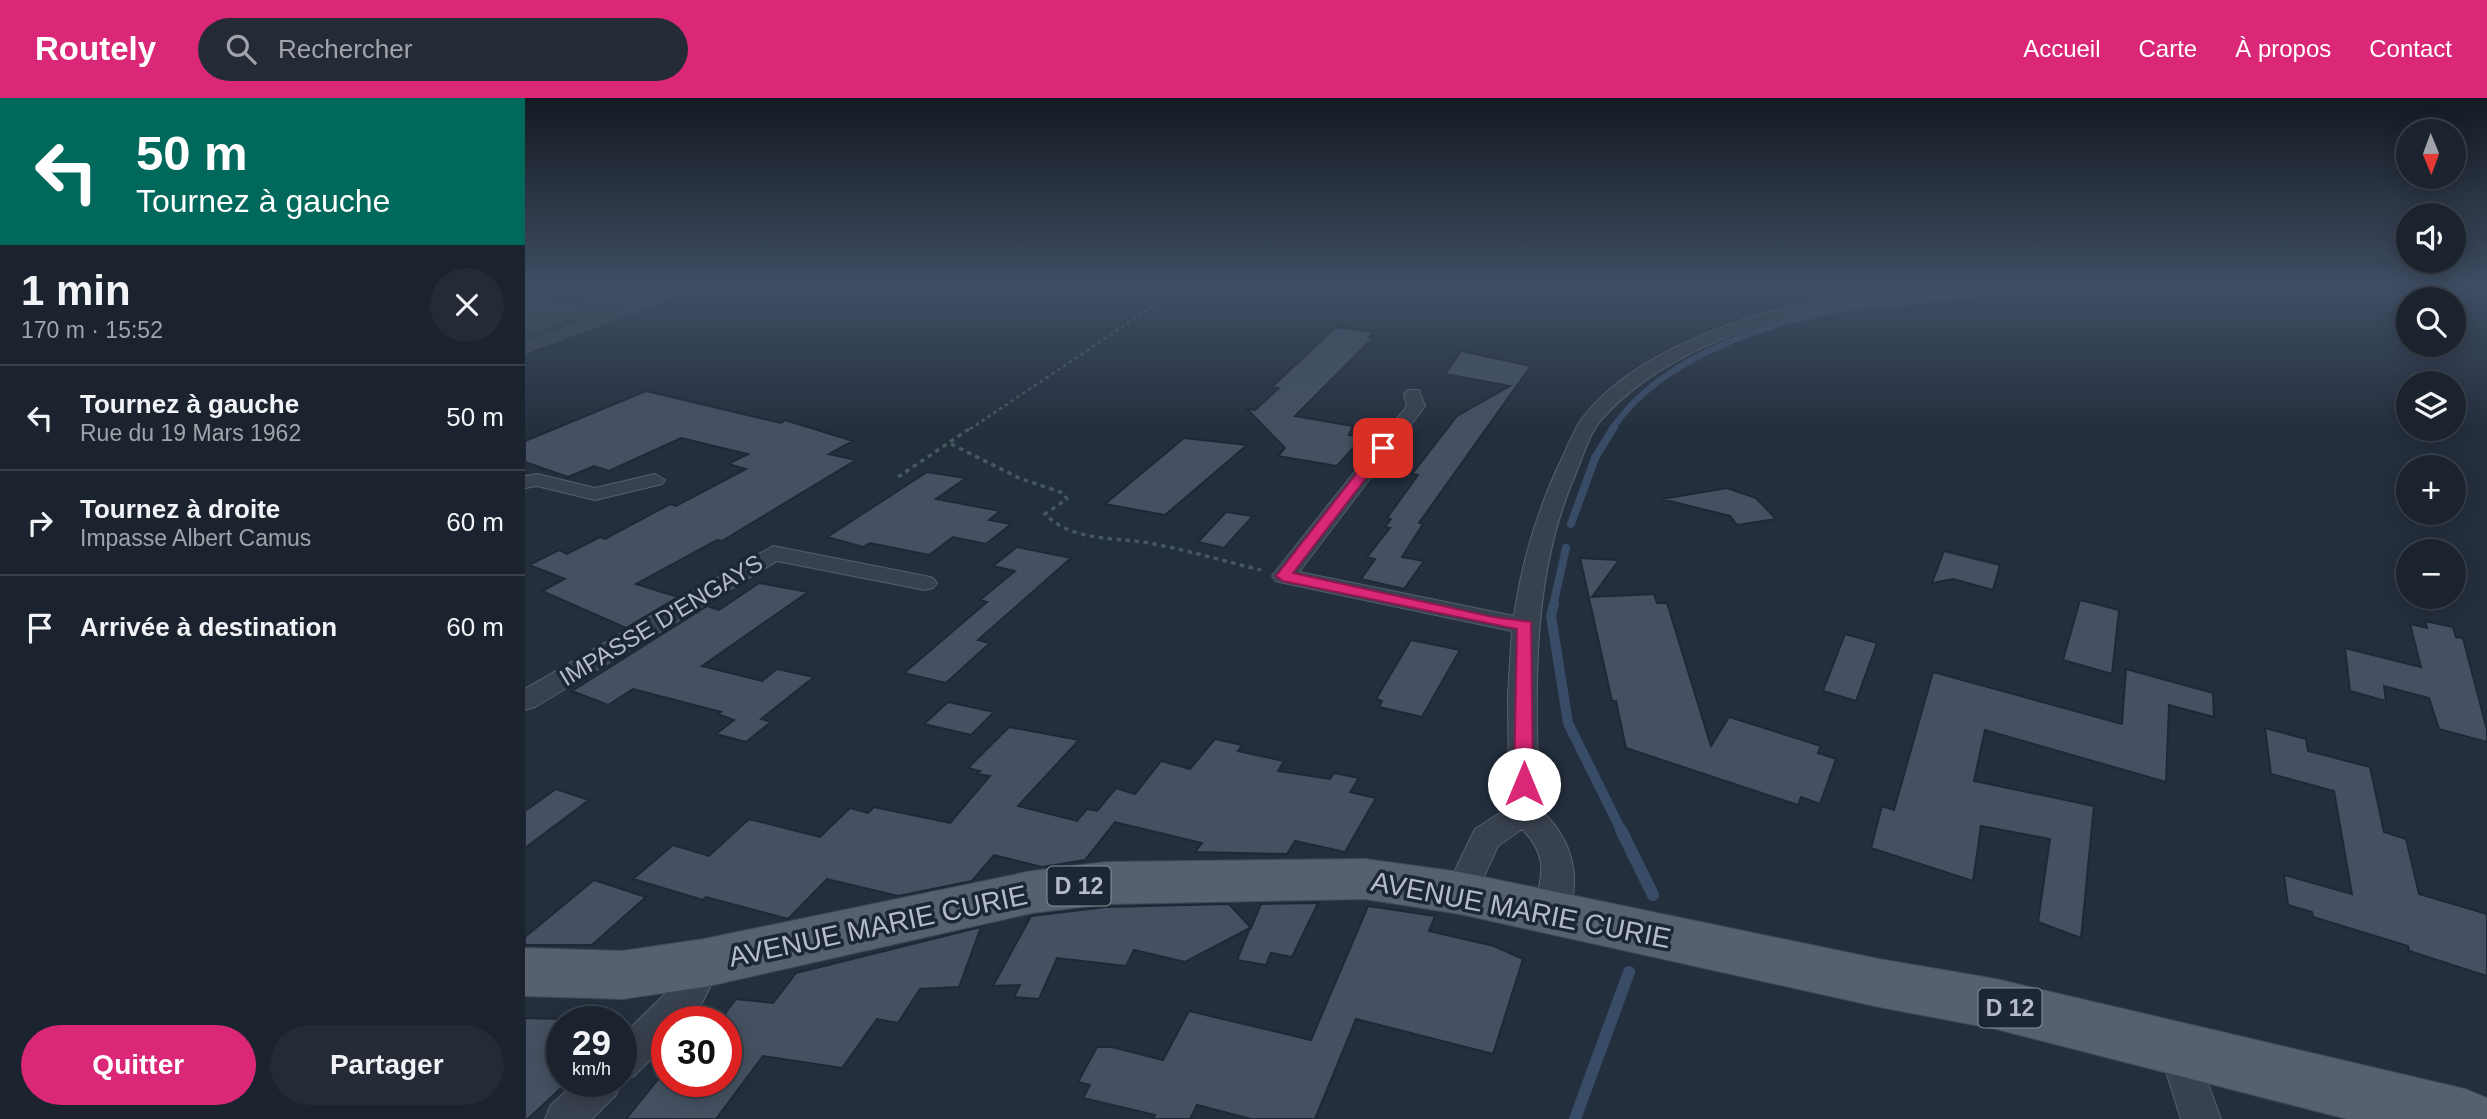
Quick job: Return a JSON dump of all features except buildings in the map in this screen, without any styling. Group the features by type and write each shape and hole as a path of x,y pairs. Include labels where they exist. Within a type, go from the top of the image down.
{"main road":[{"name":"AVENUE MARIE CURIE","path":"529,977 622,975 704,964 1032,892 1106,883 1364,880 1460,893 1879,983 1996,1004 2465,1119"}],"street":[{"path":"1552,912 1559,886 1555,846 1524,812 1525,625 1545,534 1563,476 1592,418 1627,385 1676,355 1726,337"},
{"path":"1413,394 1416,406 1283,576 1493,622 1525,625"},
{"path":"525,482 537,480 595,494 655,480"},
{"name":"IMPASSE D'ENGAYS","path":"525,701 773,553 925,583"},
{"path":"1460,893 1486,838 1524,812"},
{"path":"637,1047 697,983 704,964"},
{"path":"2178,1049 2201,1119"},
{"path":"565,1119 588,1097"}],"lane":[{"path":"525,348 555,337"}],"path":[{"path":"898,477 1109,337"},
{"path":"951,444 997,466 1005,474 1063,493 1067,499 1045,514 1050,522 1084,534 1154,544 1283,576"}],"green space":[{"path":"525,337 569,337 525,353"}],"waterway":[{"path":"1612,429 1634,402 1661,379 1692,360 1744,337"},
{"path":"1571,524 1595,458 1614,427"},
{"path":"1553,606 1566,548"},
{"path":"1554,604 1551,616 1568,723 1622,832"},
{"path":"1621,830 1653,895"},
{"path":"1575,1119 1629,972"}],"route":[{"path":"1383,448 1283,576 1493,622 1525,625 1524,784"}]}
